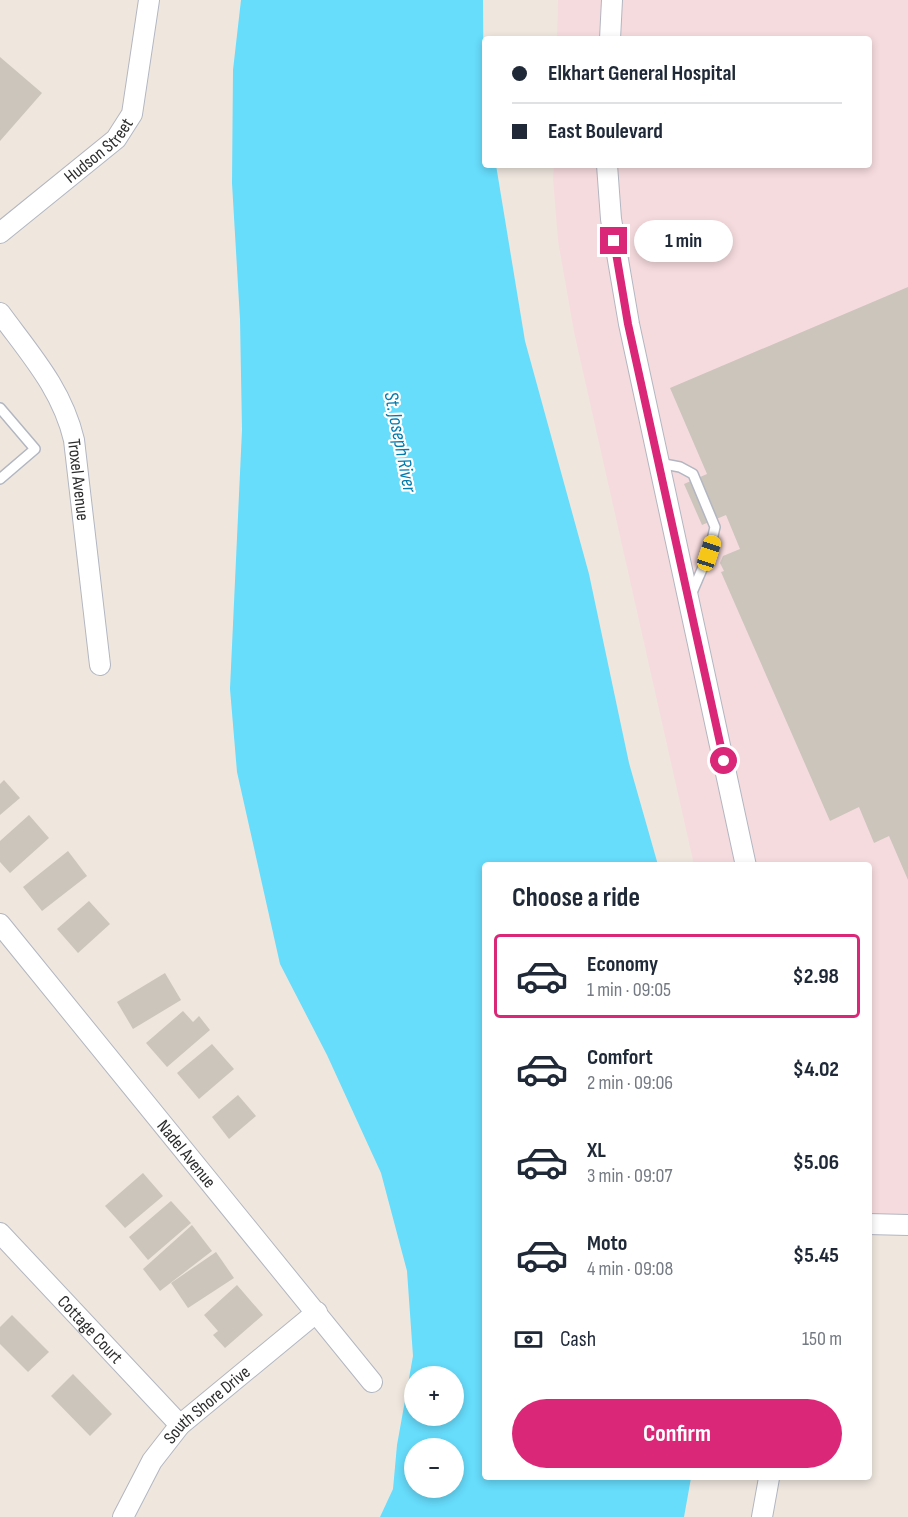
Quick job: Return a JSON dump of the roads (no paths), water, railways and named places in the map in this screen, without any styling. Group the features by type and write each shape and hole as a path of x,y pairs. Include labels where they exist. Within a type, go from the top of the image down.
{"street":[{"name":"Hudson Street","path":"0,233 116,139 125,128 132,114 149,0"},
{"path":"610,36 612,0"},
{"path":"607,168 610,219 619,273 745,862"},
{"name":"Troxel Avenue","path":"0,313 61,398 69,419 74,440 100,665"},
{"name":"Nadel Avenue","path":"0,924 372,1382"},
{"path":"872,1224 908,1225"},
{"name":"Cottage Court","path":"0,1233 180,1425"},
{"name":"South Shore Drive","path":"123,1517 152,1461 180,1425 316,1312"},
{"path":"762,1517 769,1480"}],"lane":[{"path":"0,408 35,449 0,479"},
{"path":"659,463 680,467 693,474 715,527 709,553 688,600"}],"water":[{"name":"St. Joseph River","path":"241,0 483,0 482,168 496,168 525,341 589,574 629,763 657,862 482,862 482,1480 691,1480 684,1517 380,1517 393,1489 397,1445 404,1406 404,1426 464,1426 464,1366 411,1366 413,1356 407,1271 381,1173 327,1055 280,964 237,772 230,689 242,430 240,319 232,183 233,70"}]}
